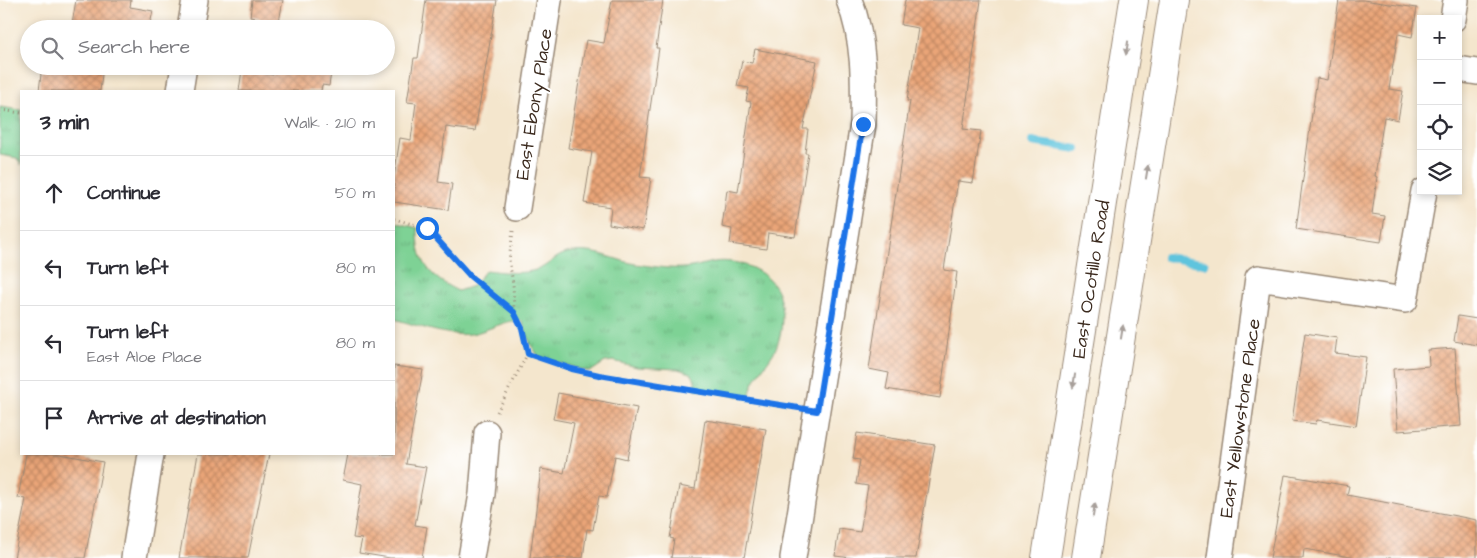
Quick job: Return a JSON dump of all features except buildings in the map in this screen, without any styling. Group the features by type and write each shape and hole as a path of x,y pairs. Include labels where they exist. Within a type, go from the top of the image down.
{"main road":[{"name":"East Ocotillo Road","path":"1046,558 1134,0"},
{"path":"1086,558 1174,0"}],"street":[{"path":"192,20 195,0"},
{"name":"East Ebony Place","path":"517,208 549,0"},
{"path":"793,558 863,124 864,67 854,14 849,0"},
{"path":"1454,15 1456,0"},
{"path":"1462,70 1477,72"},
{"path":"180,90 183,75"},
{"name":"East Yellowstone Place","path":"1220,558 1258,278 1405,300 1423,195"},
{"path":"471,558 482,494 487,433"},
{"path":"134,558 151,455"}],"path":[{"path":"0,110 20,113"},
{"path":"514,312 513,283 509,260 517,208"},
{"path":"395,219 427,228 471,277 514,312 522,328 528,354 487,433"},
{"path":"528,354 572,369 599,375 817,411"}],"green space":[{"path":"0,107 20,110 20,163 17,158 0,155"},
{"path":"395,222 418,228 420,250 427,267 439,280 458,291 473,286 486,270 533,271 566,253 592,252 633,263 667,268 695,267 711,262 724,261 745,265 764,275 771,282 777,290 782,313 779,340 774,352 756,378 749,398 695,389 695,380 691,373 678,369 637,367 613,361 605,362 590,372 539,357 531,345 522,321 510,321 470,334 451,334 395,319"}],"waterway":[{"path":"1032,142 1077,149"},
{"path":"1166,257 1205,264"}],"route":[{"path":"427,228 471,277 514,312 522,328 528,354 547,362 599,375 817,411 863,124"}]}
